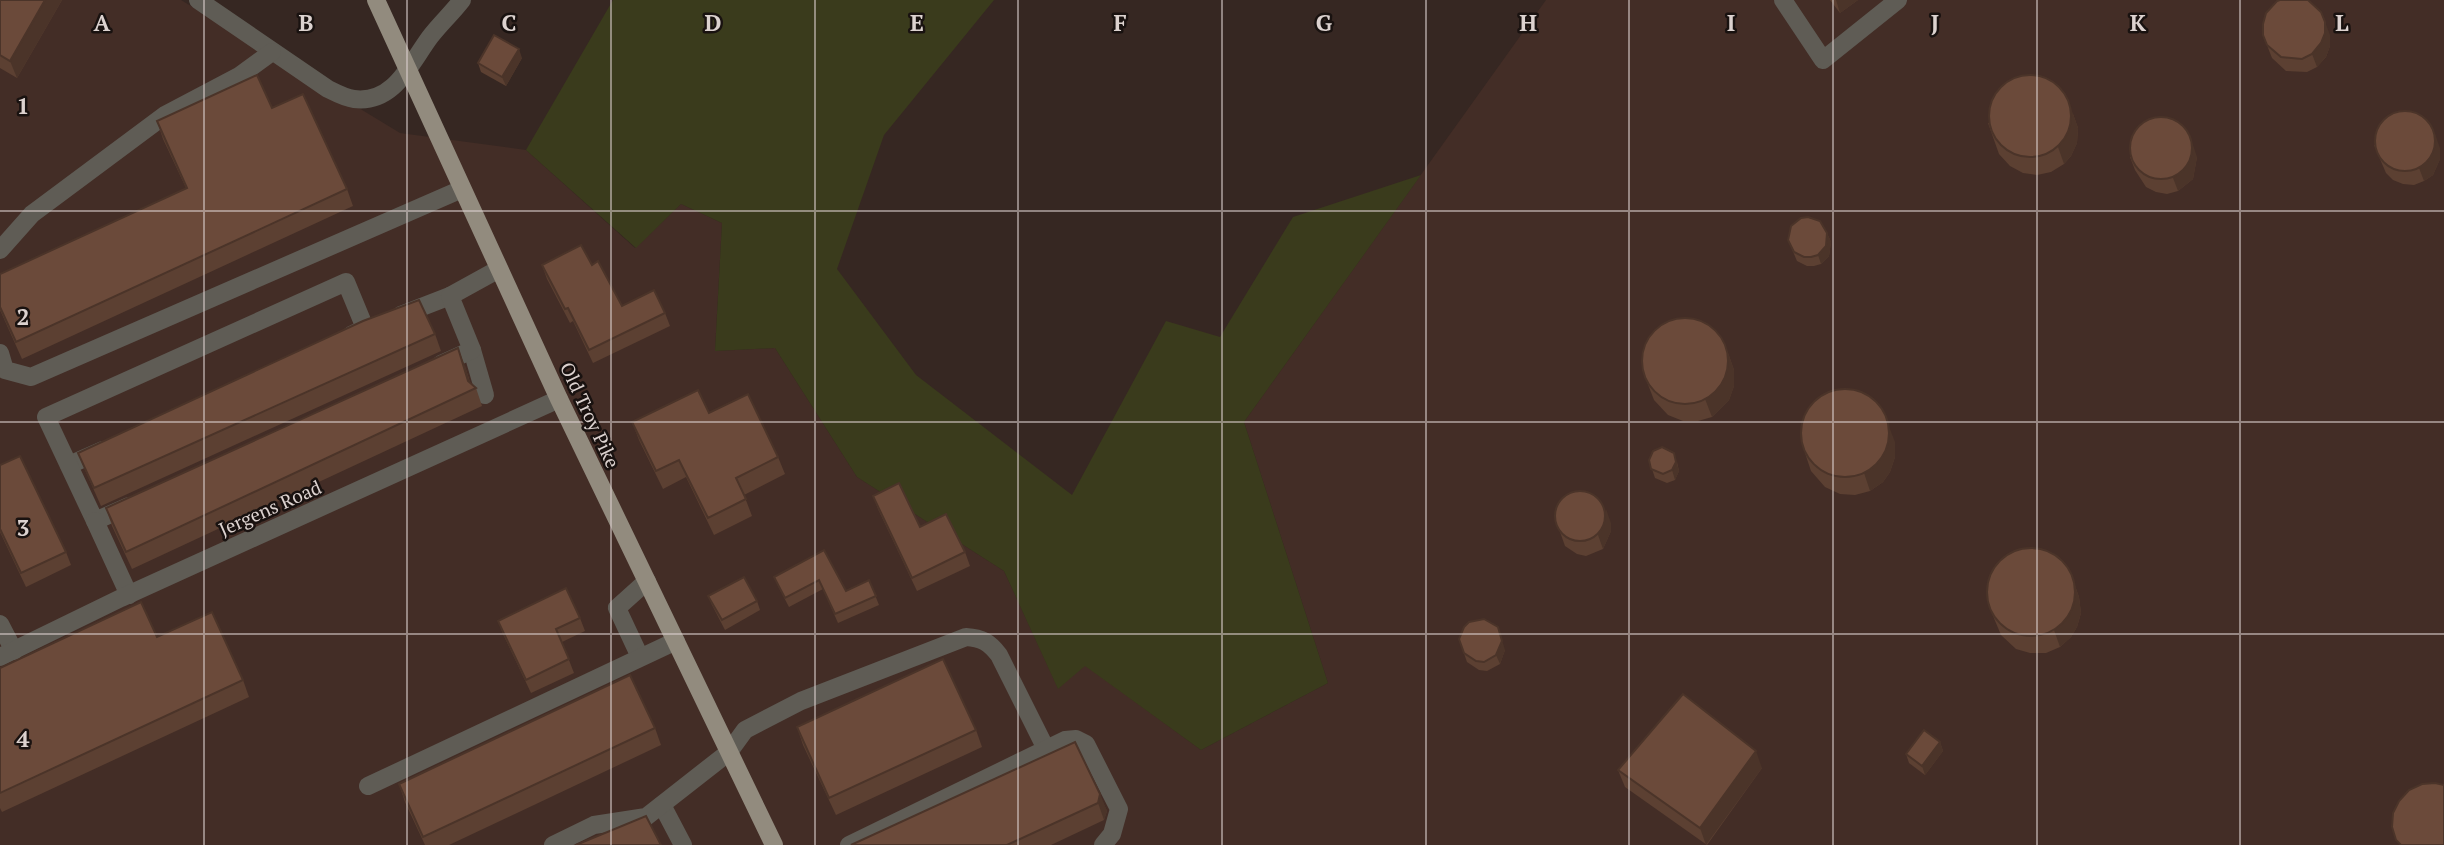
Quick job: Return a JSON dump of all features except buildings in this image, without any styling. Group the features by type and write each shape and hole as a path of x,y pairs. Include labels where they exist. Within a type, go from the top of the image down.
{"main road":[{"name":"Old Troy Pike","path":"376,0 559,399 774,845"}],"street":[{"path":"198,0 328,89 351,99 380,96 392,88 462,0"},
{"path":"1783,0 1823,60 1898,0"},
{"path":"0,250 32,214 165,116 239,76 272,52"},
{"path":"0,354 5,370 31,377 462,189"},
{"path":"341,340 450,296 499,269"},
{"path":"129,595 46,417 346,282 377,324"},
{"path":"450,296 472,350 485,395"},
{"path":"428,369 472,350"},
{"name":"Jergens Road","path":"7,654 129,595 559,399"},
{"path":"69,465 118,442"},
{"path":"95,521 145,498"},
{"path":"640,657 617,608 647,581"},
{"path":"0,624 7,654"},
{"path":"553,845 594,825 646,817 729,751 745,730 801,701 966,636 990,643 999,655 1046,749"},
{"path":"368,786 676,641"},
{"path":"849,845 1065,740 1076,739 1086,744 1119,809 1112,834 1103,845"},
{"path":"662,805 683,845"}],"shaded area":[{"path":"0,0 181,0 400,133 526,150 635,248 681,204 722,223 715,351 775,348 857,477 1004,571 1058,688 1085,665 1201,750 1328,683 1244,422 1546,0 2444,0 2444,845 0,845"}],"green space":[{"path":"613,0 994,0 884,135 837,269 916,375 1072,495 1166,321 1220,337 1293,217 1421,175 1244,422 1328,683 1201,750 1085,666 1058,689 1004,571 857,477 775,348 715,351 722,223 681,204 636,248 526,150"}]}
